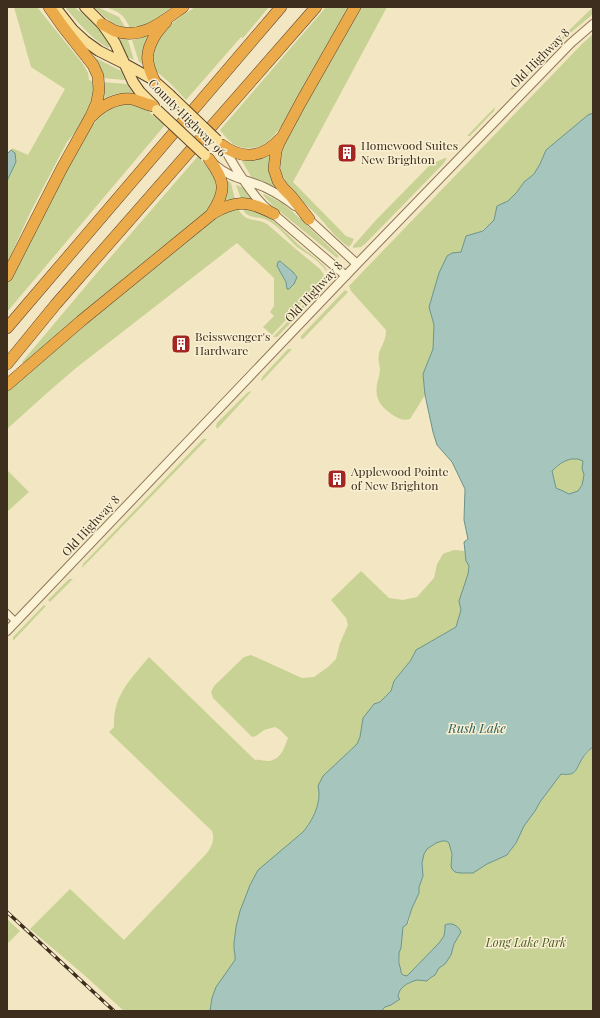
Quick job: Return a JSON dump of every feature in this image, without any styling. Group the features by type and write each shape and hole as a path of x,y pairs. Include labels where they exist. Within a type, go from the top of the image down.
{"highway":[{"path":"7,276 62,168 91,116 97,102 99,90 95,69 49,7"},
{"path":"7,328 281,7"},
{"path":"7,364 56,304 316,7"},
{"path":"309,219 292,196 283,188 275,175 274,162 276,151 301,102 355,7"},
{"path":"102,24 115,31 135,33 146,31 179,9"},
{"path":"155,82 149,67 148,51 153,39 162,25 179,9"},
{"path":"91,116 109,103 124,99 131,99 155,108"},
{"path":"222,145 229,150 243,155 256,154 264,152 271,147 284,134"},
{"path":"209,160 215,167 222,183 221,196 212,214"},
{"path":"7,385 81,321 218,210 230,205 242,203 261,207 274,214"}],"main road":[{"name":"County Highway 96","path":"55,7 73,30 85,41 99,51 125,64 155,82 222,145"},
{"name":"County Highway 96","path":"85,7 102,24 115,43 133,82 140,92 209,160"}],"street":[{"name":"Old Highway 8","path":"7,631 356,264 571,43 593,24"},
{"name":"County Highway 96","path":"222,145 243,180 263,206 346,276"},
{"name":"County Highway 96","path":"209,160 227,173 266,188 286,199 356,264"},
{"path":"7,613 16,622"}],"green space":[{"path":"14,7 37,7 83,64 88,73 89,80 94,82 94,92 89,109 76,131 67,142 31,211 7,263 7,181 11,174 15,153 11,150 12,148 28,155 65,89 31,67"},
{"path":"65,7 74,7 87,17 97,27 110,46 108,48 90,34"},
{"path":"94,7 98,7 119,17 125,27 111,22"},
{"path":"106,7 172,7 158,18 147,24 130,28 121,14"},
{"path":"195,7 269,7 243,38 241,37 186,100 156,71 154,65 154,53 158,41 165,30 175,20"},
{"path":"326,7 350,7 283,124 268,141 254,148 244,148 233,144 220,130"},
{"path":"360,7 387,7 293,182 346,236 354,239 349,247 335,236 316,214 294,194 283,181 285,180 280,167 282,154 280,153 285,141"},
{"path":"593,7 593,14 562,40 514,89 510,90 556,43"},
{"path":"593,34 593,113 546,150 534,174 524,182 508,201 497,206 494,220 482,231 466,236 461,253 452,253 447,256 439,273 429,307 434,325 433,349 423,374 425,395 410,419 404,420 397,418 383,407 377,397 377,384 380,371 379,353 385,340 386,330 351,291 349,286"},
{"path":"148,36 150,37 145,65 139,62 132,40"},
{"path":"119,39 128,40 134,60 127,57"},
{"path":"92,56 121,71 125,80 102,78"},
{"path":"102,82 127,84 132,93 117,94 103,99"},
{"path":"126,104 132,104 149,110 151,114 165,125 7,312 7,282 91,124 94,124 100,115 107,110"},
{"path":"495,107 494,111 470,136 467,136"},
{"path":"198,156 211,170 216,186 216,194 209,210 24,365 22,362"},
{"path":"269,156 277,185 275,187 252,178 242,161 255,160"},
{"path":"447,158 444,163 366,243 361,247 353,248 353,246 376,220 431,164"},
{"path":"225,179 231,183 235,200 224,203"},
{"path":"236,185 244,188 252,200 241,199"},
{"path":"264,194 282,203 293,212 339,256 337,258 273,206 263,195"},
{"path":"243,208 259,212 272,220 318,260 327,270 326,271 316,260 297,247 271,223 264,219 247,215"},
{"path":"238,209 245,217 267,224 320,269 324,275 316,288 272,335 263,327 274,316 270,312 274,306 274,278 237,243 76,368 7,429 7,390 219,215 227,211","holes":["282,262 297,276 287,289 286,282 277,266"]},
{"path":"327,276 327,284 324,288 277,337 273,337 317,290"},
{"path":"345,290 348,292 303,339 301,339 301,336"},
{"path":"288,349 292,349 262,381 263,376"},
{"path":"251,391 217,429 217,423 247,393"},
{"path":"203,439 207,439 82,568 83,564"},
{"path":"570,459 578,459 583,461 584,475 578,491 569,494 556,488 552,471"},
{"path":"7,470 29,492 8,511 7,509"},
{"path":"454,550 465,551 466,561 469,565 468,574 459,601 461,610 456,627 416,650 411,660 394,681 391,691 380,702 374,704 363,718 360,737 357,744 318,786 318,804 307,827 250,885 240,911 236,927 234,943 235,960 212,998 210,1011 124,1011 30,929 70,889 124,940 207,853 212,845 212,831 109,732 114,727 116,706 124,689 149,657 255,760 272,760 279,756 288,738 275,727 264,730 252,737 213,698 211,692 214,686 244,657 251,655 302,678 314,677 336,659 340,643 348,625 346,618 331,600 361,571 389,598 403,600 417,597 434,578 437,564 443,554"},
{"path":"69,579 73,579 50,602 48,600"},
{"path":"44,605 46,606 13,641 13,637"},
{"name":"Long Lake Park","path":"593,747 593,1011 381,1011 385,1007 400,999 398,997 404,986 417,980 427,981 435,975 439,968 445,964 451,955 454,943 459,936 445,929 444,936 439,943 410,974 407,976 400,972 399,953 401,948 403,927 409,922 412,908 419,893 419,887 423,876 422,863 427,849 436,843 446,841 449,843 451,849 451,866 479,869 507,855 516,843 524,826 540,802 561,774 568,775"},
{"path":"7,919 20,931 7,944"}],"water":[{"name":"Rush Lake","path":"593,113 593,747 584,755 573,773 561,774 524,826 516,843 507,855 487,864 473,873 460,873 455,872 452,869 452,854 449,843 442,841 427,849 422,863 423,876 419,887 419,893 407,924 403,927 401,948 399,953 401,973 407,976 439,943 444,936 445,925 454,925 461,932 454,944 451,955 445,964 439,968 435,975 427,981 417,980 407,984 400,991 398,997 400,999 385,1007 381,1011 210,1011 212,998 216,987 235,960 234,943 240,911 250,885 258,870 307,827 318,804 318,786 323,776 357,744 360,737 363,718 374,704 380,702 391,691 394,681 411,660 416,650 456,627 461,610 459,601 468,574 469,566 466,561 464,542 468,539 464,520 465,489 452,462 437,445 425,395 423,374 433,349 434,325 429,307 439,273 447,256 452,253 461,252 466,236 483,231 494,220 497,206 508,201 524,182 534,174 546,150 588,115","holes":["578,459 583,461 582,468 584,475 582,485 578,491 569,494 556,488 552,471 566,461"]},
{"path":"11,150 15,153 16,162 7,181 7,154"},
{"path":"280,261 297,277 294,284 289,289 287,289 286,282 277,266 278,262"}],"railway":[{"path":"7,912 114,1011"}],"place":[{"name":"Homewood Suites New Brighton","path":"347,153"},
{"name":"Beisswenger's Hardware","path":"181,344"},
{"name":"Applewood Pointe of New Brighton","path":"337,479"}]}
